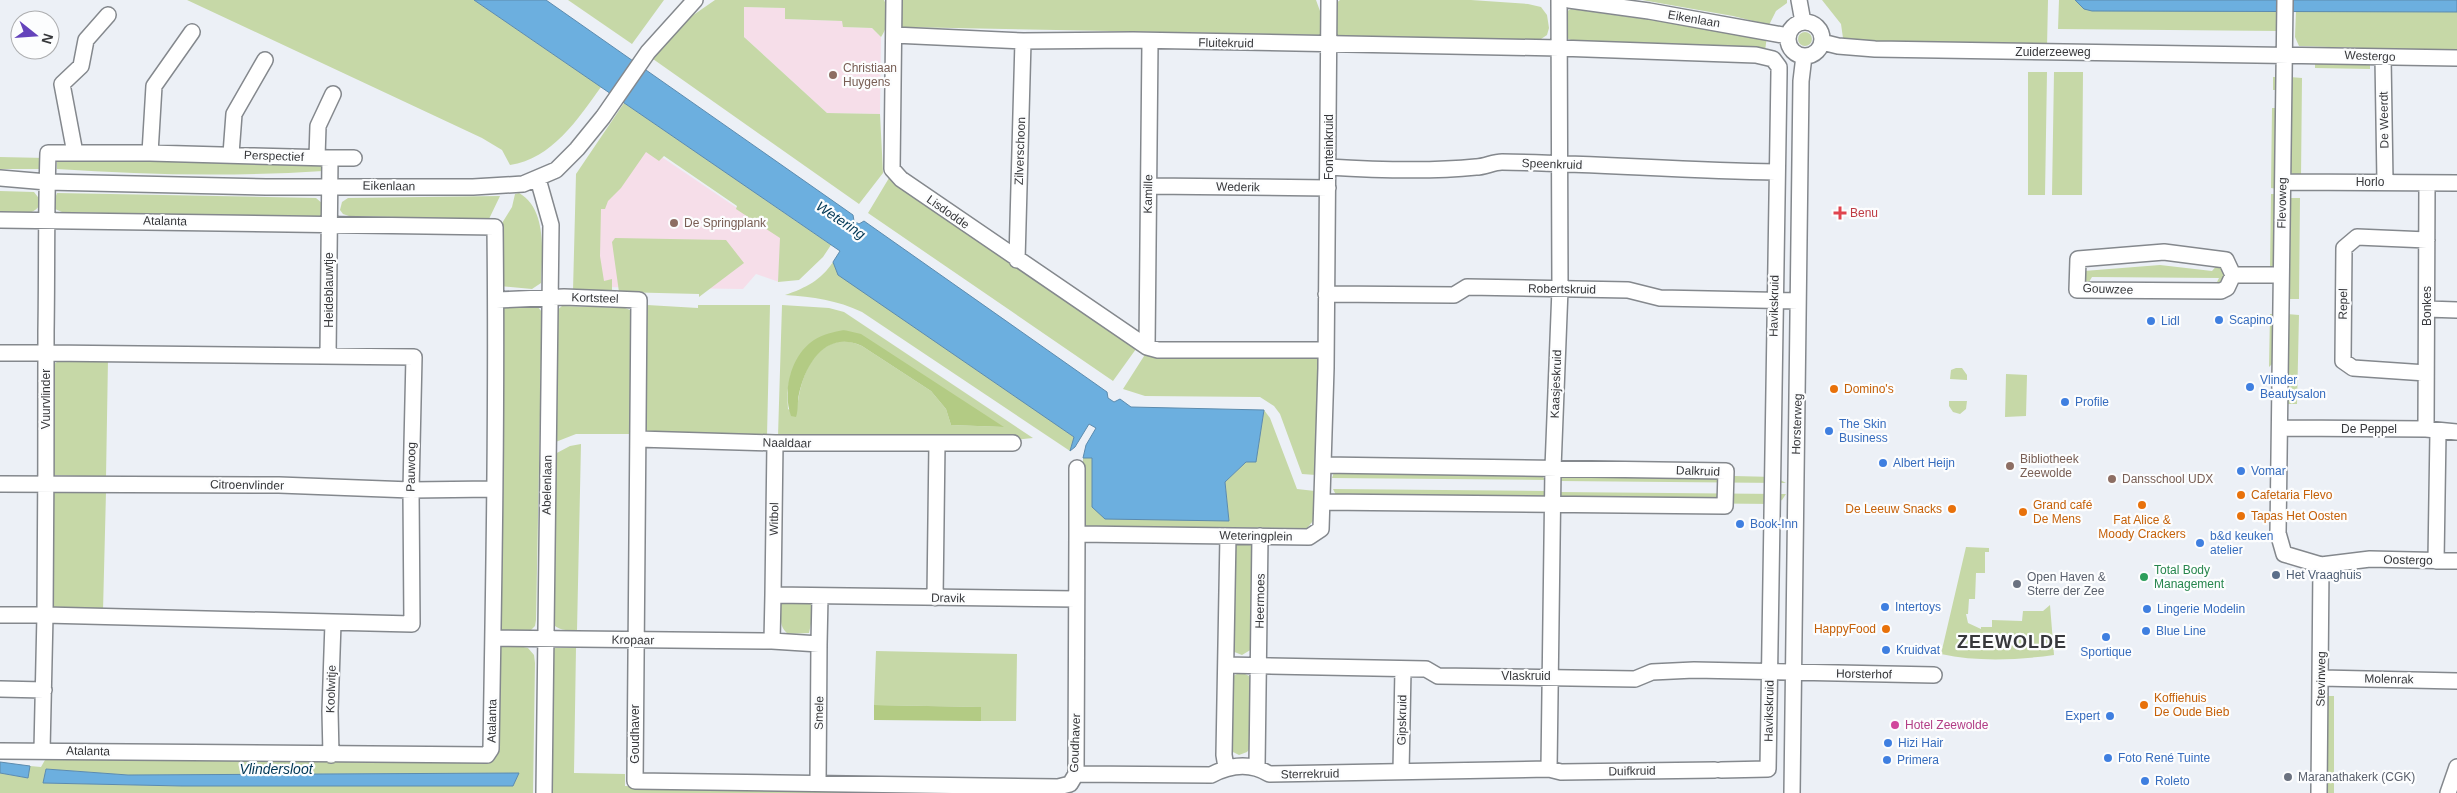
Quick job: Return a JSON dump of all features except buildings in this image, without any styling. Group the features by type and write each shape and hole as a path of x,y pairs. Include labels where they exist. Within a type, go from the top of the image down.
{"street":[{"name":"Eikenlaan","path":"0,178 47,182 266,187 330,185 473,187 524,184 538,179 560,166 603,117 648,52 695,0"},
{"name":"Lisdodde","path":"894,0 892,169 901,179 1017,260 1147,346"},
{"name":"Fonteinkruid","path":"1326,294 1329,0"},
{"name":"Kaasjeskruid","path":"1549,769 1553,468 1560,289 1558,163 1559,0"},
{"name":"Eikenlaan","path":"1569,0 1649,11 1788,36"},
{"path":"1799,0 1803,22"},
{"name":"Flevoweg","path":"2285,8 2278,533 2284,554 2321,565"},
{"path":"75,153 62,84 81,66 86,40 108,15"},
{"path":"1803,22 1817,27 1820,31 1822,42 1816,52 1804,56 1791,49 1788,36 1796,24 1803,22"},
{"path":"150,153 154,86 192,32"},
{"name":"Fluitekruid","path":"894,36 1023,42 1559,48"},
{"name":"Zilverschoon","path":"1017,260 1023,42"},
{"name":"Kamille","path":"1147,346 1150,42"},
{"name":"Zuiderzeeweg","path":"1822,42 1838,46 1875,49 2284,54"},
{"name":"Havikskruid","path":"1559,48 1765,56 1773,59 1779,67 1768,769"},
{"name":"Westergo","path":"2284,54 2457,58"},
{"name":"Horsterweg","path":"1792,793 1798,301 1804,56"},
{"name":"De Weerdt","path":"2383,57 2385,182"},
{"name":"Perspectief","path":"231,154 234,114 265,60"},
{"name":"Perspectief","path":"330,185 318,126 333,94"},
{"name":"Perspectief","path":"47,182 48,153 231,154 354,158"},
{"name":"Speenkruid","path":"1328,168 1375,170 1478,167 1499,162 1558,163 1692,171 1776,172"},
{"name":"Abelenlaan","path":"538,179 551,225 544,639 544,793"},
{"name":"Vuurvlinder","path":"45,615 47,182"},
{"name":"Horlo","path":"2283,182 2457,183"},
{"name":"Bonkes","path":"2428,183 2426,372 2432,431 2436,560"},
{"path":"330,185 330,223"},
{"name":"Wederik","path":"1148,186 1328,188"},
{"name":"Atalanta","path":"0,220 495,226 497,409 494,489 491,749 487,755 0,751"},
{"name":"Heideblauwtje","path":"328,356 330,223"},
{"name":"Repel","path":"2426,372 2354,368 2343,362 2342,307 2344,248 2357,237 2427,240"},
{"name":"Gouwzee","path":"2164,252 2226,260 2233,275 2231,284 2221,291 2077,290 2078,259 2164,252"},
{"path":"2233,275 2281,275"},
{"name":"Robertskruid","path":"1326,294 1454,295 1467,287 1628,290 1660,298 1798,301"},
{"name":"Weteringplein","path":"1077,534 1309,537 1320,529 1326,294"},
{"path":"496,300 550,298"},
{"name":"Kortsteel","path":"550,298 639,300"},
{"name":"Goudhaver","path":"639,300 635,781 1058,787 1070,784 1076,774 1077,534"},
{"path":"2427,309 2457,310"},
{"path":"1147,346 1158,350 1325,350"},
{"name":"Pauwoog","path":"0,353 414,357 411,490 412,624 45,615"},
{"name":"De Peppel","path":"2280,428 2457,432"},
{"name":"Naaldaar","path":"638,439 775,443 1013,443"},
{"name":"Witbol","path":"772,641 775,443"},
{"path":"935,598 937,443"},
{"name":"Dalkruid","path":"1322,502 1725,506 1726,488 1726,471 1323,465"},
{"path":"1077,468 1077,534"},
{"name":"Citroenvlinder","path":"0,484 279,485 411,490 494,489"},
{"path":"1226,767 1224,755 1228,536"},
{"name":"Heermoes","path":"1257,767 1260,536"},
{"name":"Oostergo","path":"2321,565 2358,560 2457,561"},
{"name":"Stevinweg","path":"2319,793 2321,565"},
{"name":"Dravik","path":"773,595 1076,599"},
{"name":"Smele","path":"818,783 820,596"},
{"path":"0,615 45,615 42,750"},
{"name":"Koolwitje","path":"331,755 330,711 333,623"},
{"name":"Kropaar","path":"493,638 772,641 820,644"},
{"path":"1226,665 1259,666"},
{"name":"Vlaskruid","path":"1259,666 1426,669 1438,676 1551,676 1636,679 1652,672 1694,670 1793,673"},
{"name":"Gipskruid","path":"1401,772 1403,669"},
{"name":"Horsterhof","path":"1793,673 1934,675"},
{"name":"Molenrak","path":"2321,678 2457,681"},
{"path":"0,689 44,690"},
{"name":"Sterrekruid","path":"1076,774 1211,775 1226,767 1257,767 1269,774 1549,769"},
{"path":"2448,793 2457,767"},
{"name":"Duifkruid","path":"1549,769 1561,772 1768,769"}],"shaded area":[{"name":"Christiaan Huygens","path":"744,7 785,8 785,19 843,21 843,27 872,28 881,37 880,114 827,113 744,37"},
{"name":"De Springplank","path":"622,130 783,239 779,282 756,274 743,289 598,287 586,206"}],"green space":[{"path":"187,0 474,0 601,87 563,136 539,155 510,165 502,150 482,138"},
{"path":"568,0 664,0 632,44"},
{"path":"715,0 884,0 887,9 887,19 881,37 872,28 843,27 842,21 785,19 785,8 744,7 744,37 827,113 880,114 883,173 859,204 653,59 689,18"},
{"path":"901,0 1316,0 1320,11 1320,35 902,27"},
{"path":"1340,0 1471,0 1528,4 1541,7 1547,15 1549,28 1547,35 1538,41 1338,38 1335,32 1335,4"},
{"path":"1642,0 1787,0 1787,3 1776,11 1769,25 1733,16"},
{"path":"1822,0 2048,0 2047,47 1864,42 1843,38 1841,24"},
{"path":"2059,0 2075,0 2084,9 2279,12 2279,31 2058,29"},
{"path":"1571,9 1767,36 1765,51 1578,43 1564,37 1564,13"},
{"path":"2296,11 2457,12 2457,51 2299,46 2295,37"},
{"path":"1802,32 1808,32 1812,39 1808,46 1802,46 1798,42 1798,36"},
{"path":"2315,60 2370,61 2370,69 2315,68"},
{"path":"2028,72 2047,72 2045,195 2028,195"},
{"path":"2054,72 2083,72 2082,195 2052,195"},
{"path":"2273,77 2279,77 2277,189 2271,188 2272,108 2276,108 2277,90 2273,90"},
{"path":"2290,77 2302,78 2301,178 2294,176 2289,169"},
{"path":"624,103 831,245 823,257 799,280 778,282 780,238 736,209 737,206 664,156 659,161 646,152 621,188 608,201 605,209 601,209 600,256 604,281 612,279 612,292 573,291 576,174"},
{"path":"0,157 46,158 46,169 0,169"},
{"path":"57,159 321,163 323,171 223,175 123,173 57,169"},
{"path":"889,178 1136,349 1113,381 868,213"},
{"path":"0,191 34,192 41,201 39,206 30,213 0,214"},
{"path":"57,193 316,198 323,204 323,214 319,217 306,218 62,212 55,209 53,204"},
{"path":"519,193 528,200 535,210 541,234 541,283 532,289 500,286 499,228 512,207 515,194"},
{"path":"2271,194 2275,194 2275,203 2277,204 2276,268 2270,270"},
{"path":"500,196 489,219 349,216 343,214 340,210 342,202 348,198"},
{"path":"2288,198 2300,198 2299,299 2287,299"},
{"path":"615,238 726,240 744,263 699,297 699,294 619,292 612,242"},
{"path":"2089,260 2084,271 2160,265 2212,271 2220,262 2228,280 2214,288 2219,278 2092,277 2086,287 2083,287 2080,265"},
{"path":"833,262 839,275 1074,437 1070,451 862,312 825,300 785,295 812,283"},
{"path":"647,305 698,308 698,305 770,305 767,436 648,432 646,429"},
{"path":"782,305 829,308 844,312 1033,438 1014,440 778,436","holes":["844,330 1003,427 951,425 946,409 931,391 862,346 846,342 833,343 822,349 813,359 801,386 797,414 788,409 787,393 791,374"]},
{"path":"504,306 537,306 542,312 536,620 535,626 531,630 503,631 499,629 500,311"},
{"path":"562,306 625,308 630,310 631,434 576,434 553,443 556,311"},
{"path":"2270,314 2275,314 2274,362 2269,367"},
{"path":"2287,314 2299,315 2297,404 2286,404"},
{"path":"844,330 861,334 1004,427 951,425 946,409 931,391 862,346 849,342 838,342 820,352 802,382 796,417 791,416 788,406 788,385 790,374 799,355 817,338"},
{"path":"1146,353 1318,357 1316,475 1302,474 1280,414 1274,406 1260,397 1145,396 1123,389"},
{"path":"108,359 106,477 53,475 51,472 51,366 60,360"},
{"path":"1962,368 1967,375 1967,380 1950,379 1951,370"},
{"path":"2006,374 2027,375 2026,416 2005,417"},
{"path":"1949,401 1967,401 1966,409 1960,414 1953,412 1949,406"},
{"path":"1264,410 1270,418 1297,489 1315,491 1313,521 1307,528 1083,527 1083,458 1092,458 1092,507 1229,520 1225,482 1246,462 1256,461"},
{"path":"581,444 577,631 559,629 551,622 553,455 570,446"},
{"path":"1334,472 1537,474 1548,480 1332,478"},
{"path":"1569,472 1775,477 1786,483 1559,481 1562,474"},
{"path":"1333,489 1548,491 1544,498 1336,495"},
{"path":"53,491 106,492 103,611 49,609"},
{"path":"1558,492 1786,494 1782,500 1773,504 1564,502"},
{"path":"1247,541 1253,548 1252,649 1242,655 1232,651 1231,550 1236,543"},
{"path":"1966,547 1989,548 1989,552 1985,552 1985,573 1976,573 1975,599 1969,599 1968,614 1966,614 1968,623 1981,629 1981,627 1992,627 1992,620 2022,621 2023,611 2043,611 2050,605 2054,655 1998,659 1955,657 1941,654"},
{"path":"781,603 811,604 812,619 809,633 788,634 785,631 781,620"},
{"path":"519,646 528,648 534,655 533,793 0,793 0,773 28,778 30,766 41,767 45,760 53,760 54,757 491,759 500,647","holes":["46,769 128,775 518,773 513,786 182,786 44,783"]},
{"path":"554,648 576,648 574,773 625,774 625,786 1050,793 548,793 552,651"},
{"path":"876,651 1017,654 1016,721 981,721 980,707 874,705"},
{"path":"1241,672 1249,676 1252,683 1250,748 1247,752 1239,755 1231,751 1231,677"},
{"path":"2328,696 2334,696 2334,793 2327,793"},
{"path":"874,705 981,707 981,721 874,720"}],"water":[{"name":"Wetering","path":"474,0 546,0 853,215 854,221 859,224 864,221 1107,392 1108,398 1114,402 1120,399 1131,407 1264,410 1256,462 1246,462 1225,482 1229,521 1105,519 1092,507 1092,458 1083,458 1086,445 1096,428 1089,424 1075,447 1070,451 1074,437 838,275 833,262 840,251"},
{"path":"2075,0 2457,0 2457,12 2092,11 2084,9"},
{"path":"0,762 30,766 28,778 0,773"},
{"path":"46,769 128,775 519,773 513,786 182,786 43,783"}],"place":[{"name":"Christiaan Huygens","path":"833,75"},
{"name":"Benu","path":"1840,213"},
{"name":"De Springplank","path":"674,223"},
{"name":"Scapino","path":"2219,320"},
{"name":"Lidl","path":"2151,321"},
{"name":"Vlinder Beautysalon","path":"2250,387"},
{"name":"Domino's","path":"1834,389"},
{"name":"Profile","path":"2065,402"},
{"name":"The Skin Business","path":"1829,431"},
{"name":"Albert Heijn","path":"1883,463"},
{"name":"Bibliotheek Zeewolde","path":"2010,466"},
{"name":"Vomar","path":"2241,471"},
{"name":"Dansschool UDX","path":"2112,479"},
{"name":"Cafetaria Flevo","path":"2241,495"},
{"name":"Fat Alice & Moody Crackers","path":"2142,505"},
{"name":"De Leeuw Snacks","path":"1952,509"},
{"name":"Grand café De Mens","path":"2023,512"},
{"name":"Tapas Het Oosten","path":"2241,516"},
{"name":"Book-Inn","path":"1740,524"},
{"name":"b&d keuken atelier","path":"2200,543"},
{"name":"Het Vraaghuis","path":"2276,575"},
{"name":"Total Body Management","path":"2144,577"},
{"name":"Open Haven & Sterre der Zee","path":"2017,584"},
{"name":"Intertoys","path":"1885,607"},
{"name":"Lingerie Modelin","path":"2147,609"},
{"name":"HappyFood","path":"1886,629"},
{"name":"Blue Line","path":"2146,631"},
{"name":"Sportique","path":"2106,637"},
{"name":"Kruidvat","path":"1886,650"},
{"name":"Koffiehuis De Oude Bieb","path":"2144,705"},
{"name":"Expert","path":"2110,716"},
{"name":"Hotel Zeewolde","path":"1895,725"},
{"name":"Hizi Hair","path":"1888,743"},
{"name":"Foto René Tuinte","path":"2108,758"},
{"name":"Primera","path":"1887,760"},
{"name":"Maranathakerk (CGK)","path":"2288,777"},
{"name":"Roleto","path":"2145,781"}],"district":[{"name":"ZEEWOLDE","path":"2012,642"}],"water label":[{"name":"Vlindersloot","path":"276,769"}]}
